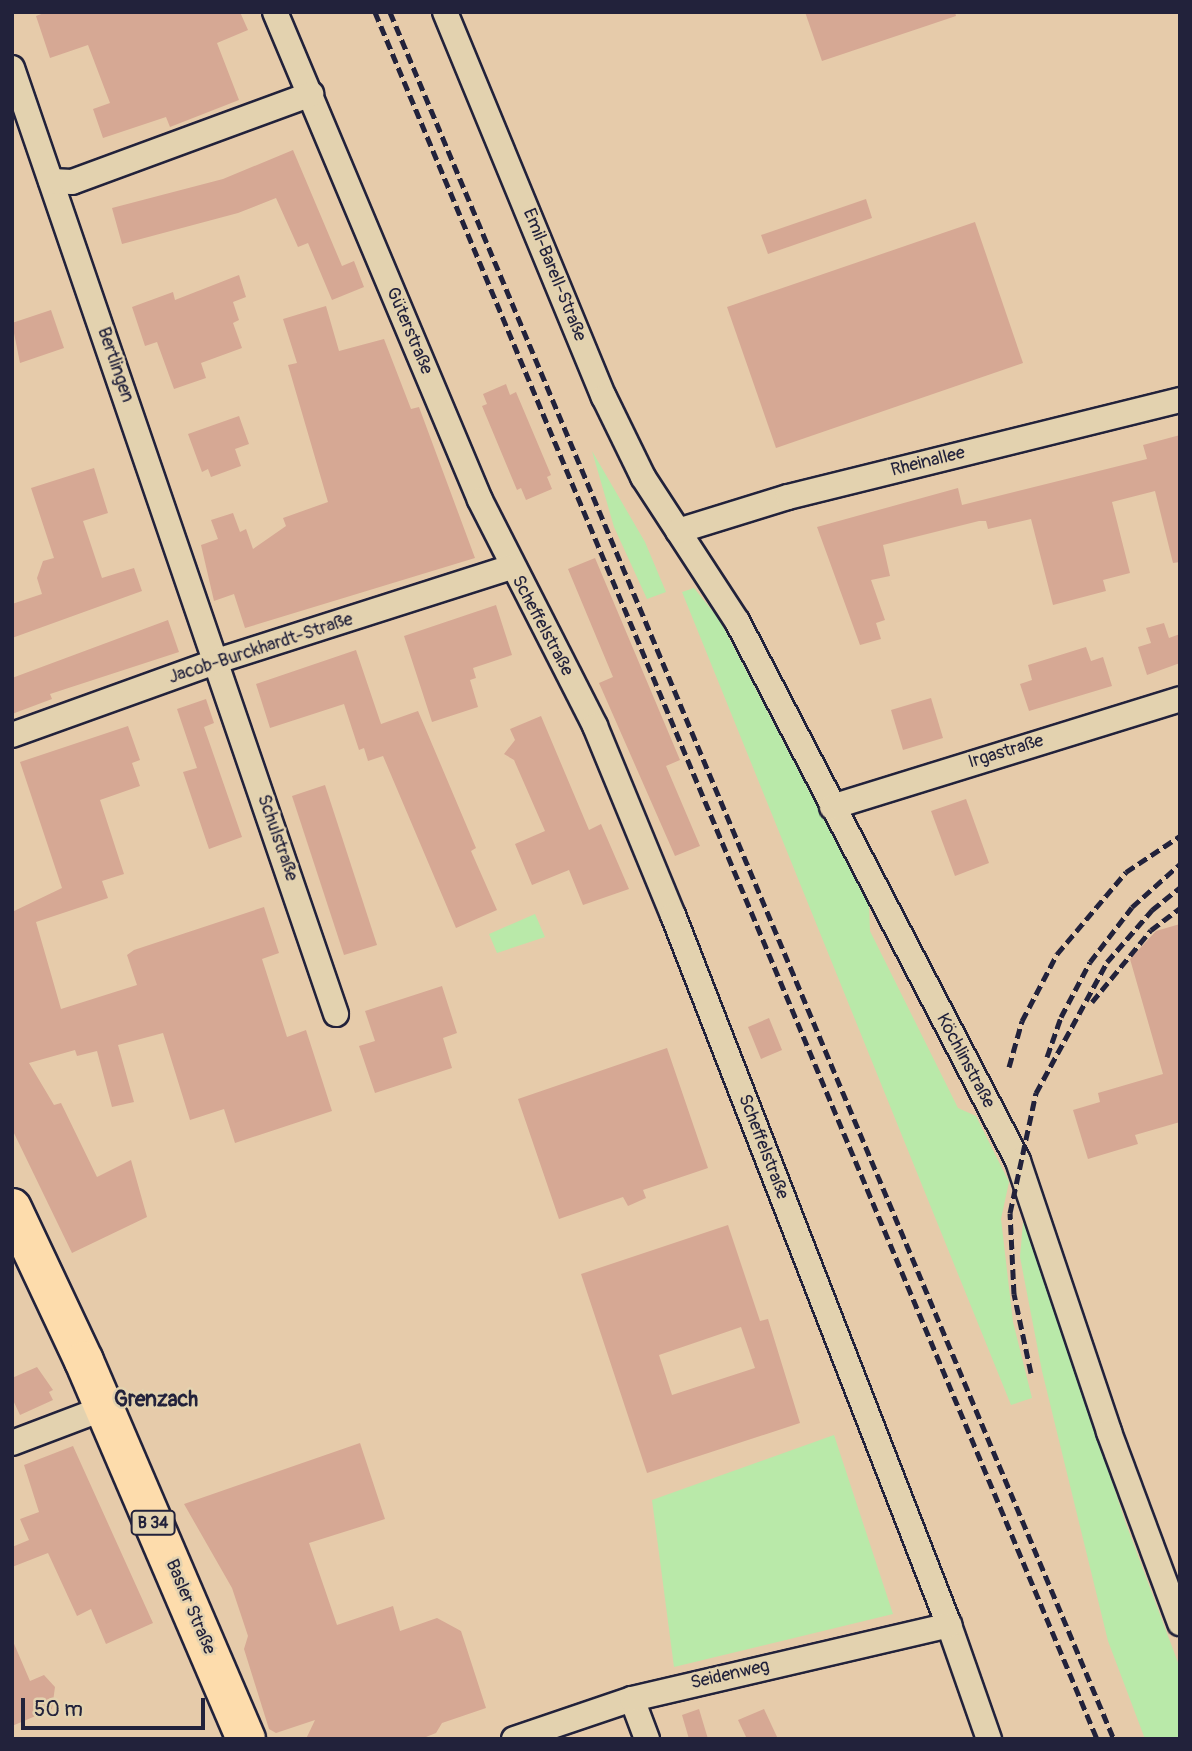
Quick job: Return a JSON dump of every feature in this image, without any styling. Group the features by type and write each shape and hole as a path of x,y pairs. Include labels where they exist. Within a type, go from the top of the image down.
{"main road":[{"name":"Basler Straße","path":"12,1208 104,1408 246,1739"}],"street":[{"name":"Güterstraße","path":"275,12 511,567"},
{"name":"Emil-Barell-Straße","path":"445,12 604,397 643,477 677,531"},
{"name":"Bertlingen","path":"12,68 217,661"},
{"path":"51,181 72,182 311,94"},
{"name":"Rheinallee","path":"677,531 788,497 1180,400"},
{"name":"Köchlinstraße","path":"677,531 737,621 1018,1161 1109,1432 1180,1623"},
{"name":"Jacob-Burckhardt-Straße","path":"12,735 217,661 511,567"},
{"name":"Scheffelstraße","path":"511,567 595,726 673,915 949,1626 989,1739"},
{"name":"Schulstraße","path":"217,661 336,1014"},
{"name":"Irgastraße","path":"832,807 1180,699"},
{"path":"12,1443 104,1408"},
{"name":"Seidenweg","path":"514,1739 632,1699 949,1626"},
{"path":"632,1699 647,1739"}],"green space":[{"path":"592,451 645,542 666,592 647,599 614,527"},
{"path":"694,588 719,619 869,906 870,931 958,1108 976,1116 1009,1182 1001,1219 1013,1322 1032,1398 1011,1405 682,592"},
{"path":"535,914 545,937 497,953 489,934"},
{"path":"1024,1211 1125,1521 1180,1668 1180,1739 1145,1739 1108,1641 1042,1371 1020,1257"},
{"path":"834,1435 893,1614 674,1667 652,1500"}],"building":[{"path":"47,12 240,12 248,30 217,43 239,100 170,127 166,117 103,138 93,109 110,103 88,45 50,58 36,16"},
{"path":"805,12 955,12 956,16 822,61"},
{"path":"293,150 342,266 354,261 364,287 332,300 308,243 298,247 276,198 238,213 122,244 112,208 223,179"},
{"path":"866,199 872,218 768,254 761,235"},
{"path":"975,222 1023,363 776,448 727,307"},
{"path":"239,275 246,297 233,302 239,320 233,323 242,348 201,363 206,378 174,389 157,342 145,346 132,307 173,292 175,300"},
{"path":"326,306 339,351 384,339 411,409 419,407 475,558 245,628 234,594 214,601 201,545 218,539 211,520 233,513 240,532 246,529 253,549 286,526 283,518 328,502 288,365 297,363 283,319"},
{"path":"51,310 64,348 20,363 12,323"},
{"path":"506,384 510,395 516,392 551,475 547,477 552,489 526,500 521,488 517,490 482,406 487,404 483,394"},
{"path":"239,416 249,444 235,449 241,466 211,477 208,469 202,472 188,434"},
{"path":"1180,435 1180,562 1173,563 1155,491 1112,502 1130,573 1103,580 1106,591 1053,605 1031,519 988,529 986,521 979,521 883,545 890,576 871,580 885,620 876,623 881,639 860,645 817,527 958,488 962,505 1147,459 1143,445"},
{"path":"94,468 108,513 83,521 102,578 134,568 142,591 12,638 12,604 42,594 37,578 43,561 54,558 31,488"},
{"path":"595,558 680,760 666,766 700,846 675,856 599,683 613,677 568,569"},
{"path":"496,605 512,655 473,668 476,678 470,680 478,707 432,722 404,636"},
{"path":"168,620 179,652 50,694 52,699 12,714 12,678"},
{"path":"1164,623 1169,638 1180,634 1180,663 1147,675 1138,647 1151,643 1146,628"},
{"path":"1086,647 1091,661 1103,657 1112,686 1029,711 1020,684 1032,680 1028,665"},
{"path":"356,650 381,724 418,711 476,848 471,851 497,910 456,928 383,756 368,761 364,748 359,750 344,704 270,728 256,684"},
{"path":"931,698 943,738 903,750 891,710"},
{"path":"206,699 214,723 204,727 242,837 209,849 183,772 197,768 177,709"},
{"path":"541,716 589,830 601,824 629,889 583,905 569,870 532,885 515,844 545,831 514,760 504,754 515,740 510,729"},
{"path":"128,726 140,760 132,763 140,786 100,800 124,874 102,881 108,898 36,922 61,1009 137,985 127,955 134,950 264,907 279,953 262,959 287,1037 306,1030 332,1111 235,1143 224,1109 190,1120 163,1033 118,1045 134,1102 112,1107 97,1051 77,1056 75,1050 29,1063 54,1105 61,1103 97,1177 131,1160 147,1217 72,1253 12,1129 12,912 62,888 20,762"},
{"path":"325,785 377,945 344,955 292,796"},
{"path":"966,799 989,863 955,876 931,811"},
{"path":"1180,924 1180,1122 1135,1135 1138,1144 1088,1159 1073,1110 1100,1102 1098,1093 1163,1074 1130,959 1156,931"},
{"path":"442,986 457,1033 443,1038 452,1068 375,1093 359,1046 375,1041 365,1011"},
{"path":"769,1018 782,1050 761,1059 748,1027"},
{"path":"667,1048 708,1168 643,1190 646,1198 628,1206 623,1197 559,1219 518,1099"},
{"path":"728,1225 760,1321 768,1319 800,1423 647,1473 581,1274","holes":["741,1327 755,1368 672,1395 659,1355"]},
{"path":"37,1367 53,1390 49,1392 53,1400 20,1415 12,1398 12,1378"},
{"path":"360,1443 385,1519 309,1543 337,1625 393,1606 400,1631 437,1618 461,1631 486,1708 442,1723 436,1733 421,1739 306,1739 315,1720 276,1733 269,1729 244,1649 248,1636 232,1588 184,1504"},
{"path":"73,1446 153,1623 106,1644 91,1609 77,1616 48,1553 12,1567 12,1547 29,1540 20,1519 39,1512 24,1465"},
{"path":"12,1639 30,1681 44,1675 55,1687 52,1709 12,1726"},
{"path":"699,1709 708,1739 689,1739 682,1715"},
{"path":"764,1709 778,1739 747,1739 738,1720"}],"railway":[{"path":"375,12 1097,1739"},
{"path":"390,12 1114,1739"},
{"path":"1009,1067 1022,1021 1057,954 1126,872 1180,836"},
{"path":"1047,1057 1061,1017 1090,962 1132,907 1180,864"},
{"path":"1031,1373 1014,1294 1010,1213 1036,1093 1107,962 1152,910 1180,887"},
{"path":"1092,1002 1151,930 1180,908"}],"district":[{"name":"Grenzach","path":"156,1400"}]}
